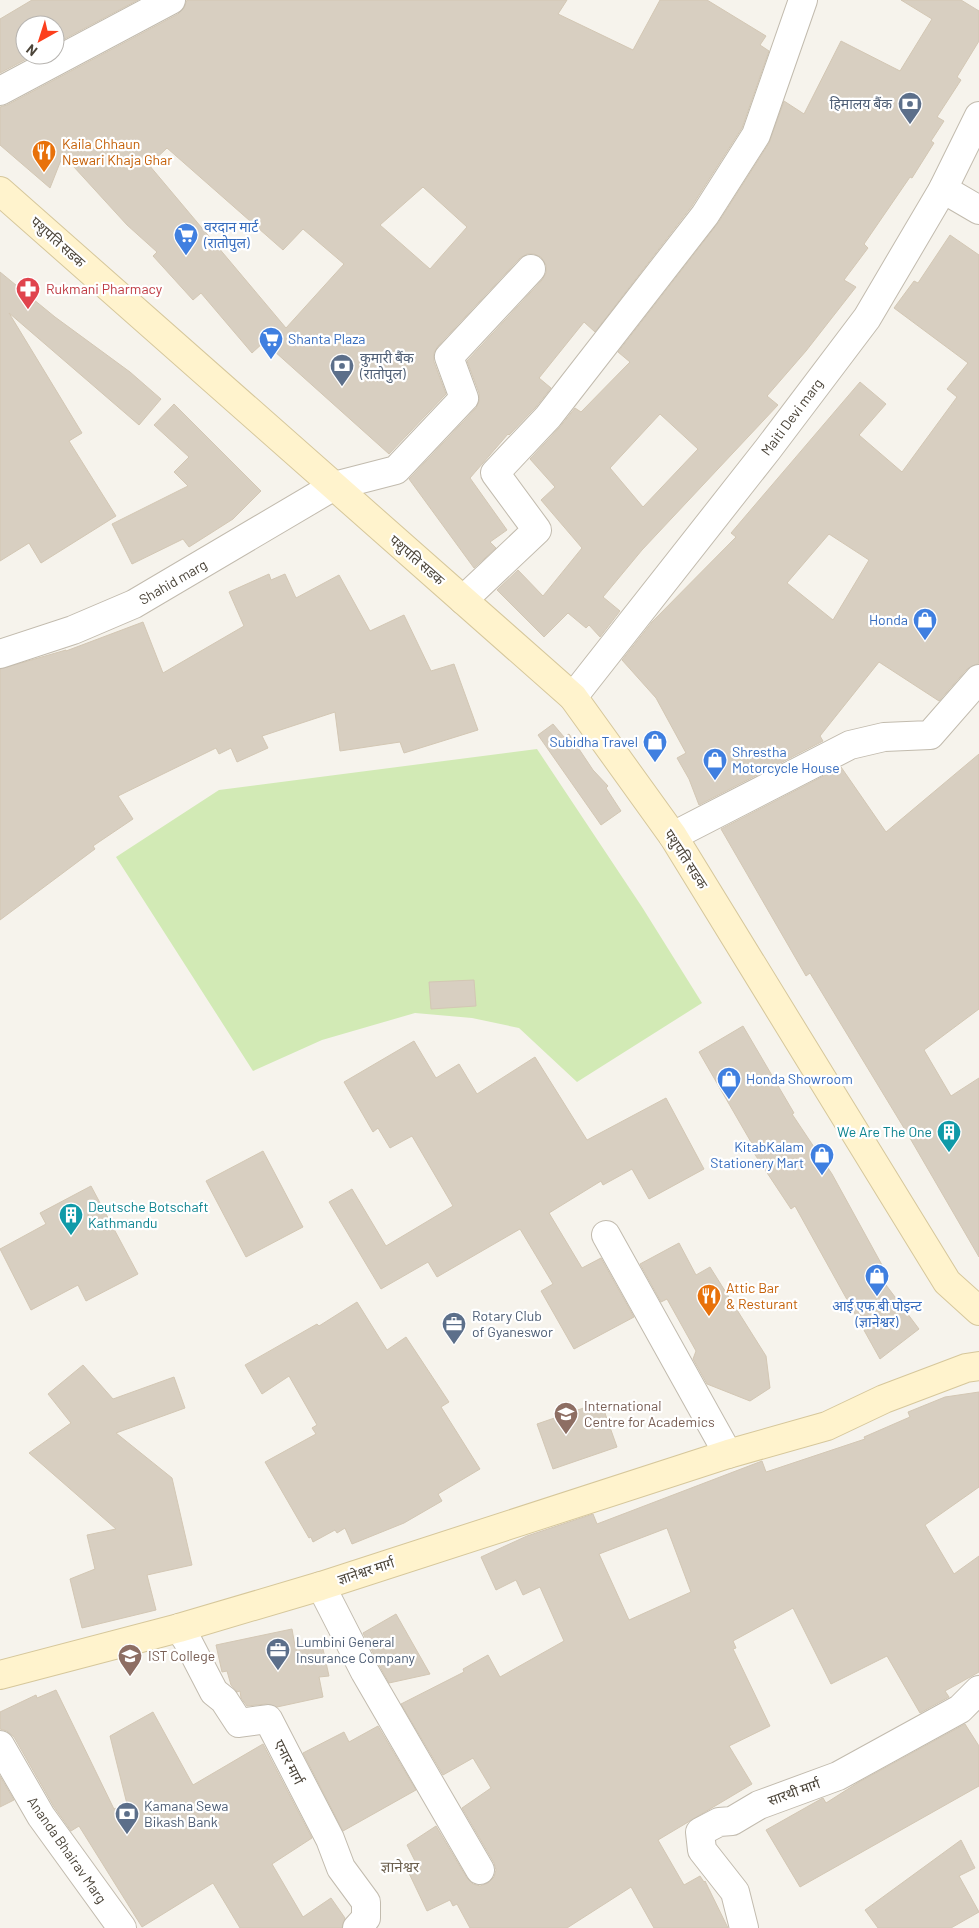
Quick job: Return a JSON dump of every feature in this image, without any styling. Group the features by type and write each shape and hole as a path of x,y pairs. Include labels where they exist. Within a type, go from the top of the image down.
{"main road":[{"name":"पशुपति सडक","path":"0,191 573,697 673,836 947,1282 979,1311"},
{"name":"ज्ञानेश्वर मार्ग","path":"0,1675 178,1628 321,1586 728,1454 828,1426 884,1399 966,1368 979,1366"}],"street":[{"path":"0,91 171,0"},
{"path":"463,600 537,530 495,473 548,417 705,215 756,134 803,0"},
{"name":"Maiti Devi marg","path":"573,697 768,449 867,318 943,189 978,122"},
{"path":"943,189 979,210"},
{"name":"Shahid marg","path":"0,654 73,630 134,604 334,486 396,470 464,398 449,357 530,269"},
{"path":"673,836 850,745 884,737 930,735 979,679"},
{"path":"606,1235 728,1454"},
{"path":"321,1586 365,1672 480,1870"},
{"name":"एनार मार्ग","path":"178,1628 187,1640 214,1692 224,1700 239,1723 268,1719 330,1839 341,1868 366,1902 366,1918 357,1928"},
{"name":"सारथी मार्ग","path":"744,1928 735,1892 702,1850 700,1832 719,1822 732,1821 759,1805 838,1776 960,1709 979,1690"},
{"name":"Ananda Bhairav Marg","path":"0,1745 41,1816 122,1928"}],"green space":[{"path":"537,749 642,907 702,1003 577,1082 519,1028 472,1018 415,1013 322,1040 253,1071 116,857 219,790"}],"building":[{"path":"32,0 138,0 65,39 65,15 15,15 15,65 0,73 0,19"},
{"path":"187,0 567,0 558,14 633,50 660,0 707,0 766,36 760,45 769,51 742,128 692,206 595,332 584,322 539,378 551,388 536,407 508,434 470,478 507,530 490,542 496,548 474,568 409,479 476,408 479,401 479,393 467,361 542,280 546,273 546,265 541,257 527,254 520,258 438,346 434,353 434,362 446,394 389,454 264,342 252,353 201,293 193,300 153,256 157,252 127,225 63,155 50,188 0,145 0,107 178,14 184,8","holes":["167,148 283,250 303,229 344,264 286,328 149,165","423,187 467,227 430,269 380,225"]},
{"path":"901,0 961,0 979,11 979,41 957,77 961,80 937,117 944,121 931,141 934,143 912,178 910,177 864,244 868,248 844,280 856,287 806,351 767,396 778,405 642,550 603,597 620,611 600,637 589,625 586,628 568,613 544,637 497,590 518,570 543,596 582,548 541,500 555,487 530,459 575,408 581,412 630,362 618,352 718,223 769,143 784,101 804,114 841,41 900,71 932,19","holes":["660,414 698,449 643,507 610,468"]},
{"path":"950,235 979,255 979,663 967,669 939,701 879,662 820,736 823,741 699,805 689,779 677,758 686,753 656,698 622,660 652,622 736,537 731,533 860,382 886,404 859,435 902,472 957,397 947,389 968,363 894,308 914,281 918,283","holes":["829,534 869,560 833,620 787,583"]},
{"path":"0,272 55,317 130,372 161,399 139,425 9,313 82,433 69,441 116,516 41,563 29,543 0,561"},
{"path":"174,404 261,491 233,519 189,547 183,539 132,564 112,524 188,486 174,472 189,457 154,425"},
{"path":"269,574 271,580 285,574 296,598 339,575 370,631 404,615 431,671 454,664 478,730 404,753 400,742 340,751 335,712 262,736 268,748 237,762 231,748 219,754 216,748 118,796 133,819 93,846 95,849 0,920 0,669 66,651 143,622 163,673 244,626 229,592"},
{"path":"553,724 564,737 569,734 593,770 608,786 606,788 621,811 601,825 538,735"},
{"path":"979,754 979,1009 924,1050 951,1096 979,1078 979,1257 907,1133 810,973 806,976 721,829 841,767 886,832"},
{"path":"474,980 476,1006 431,1009 429,982"},
{"path":"743,1026 794,1113 792,1114 832,1174 882,1265 874,1269 919,1329 880,1359 795,1206 791,1209 748,1144 751,1142 699,1052"},
{"path":"414,1041 436,1078 459,1064 477,1094 535,1057 587,1140 666,1098 704,1169 649,1199 632,1169 603,1185 601,1181 549,1213 582,1268 601,1258 634,1317 574,1349 541,1291 553,1284 520,1229 437,1277 428,1262 381,1289 329,1202 352,1189 386,1246 453,1206 412,1136 390,1148 378,1128 373,1132 344,1082"},
{"path":"263,1151 303,1227 246,1257 206,1181"},
{"name":"Deutsche Botschaft Kathmandu","path":"91,1186 138,1274 86,1301 78,1285 31,1310 0,1249 46,1224 40,1213"},
{"name":"Attic Bar & Resturant","path":"679,1243 696,1275 710,1267 766,1356 770,1388 750,1401 707,1384 693,1359 696,1351 667,1299 661,1302 640,1264"},
{"path":"357,1302 387,1350 406,1337 449,1402 441,1407 480,1469 438,1494 442,1501 404,1523 352,1544 345,1528 337,1533 335,1530 313,1542 265,1462 316,1434 312,1428 317,1425 289,1376 262,1394 245,1365 317,1324 319,1326"},
{"path":"83,1365 113,1399 174,1377 185,1408 116,1433 172,1478 192,1565 147,1575 156,1610 82,1628 70,1579 95,1569 87,1535 116,1529 29,1453 71,1423 48,1394"},
{"path":"979,1392 979,1487 925,1525 954,1574 979,1556 979,1672 945,1691 949,1697 920,1713 887,1656 831,1684 793,1608 733,1641 736,1648 733,1649 770,1726 729,1746 752,1784 658,1840 684,1885 700,1876 705,1881 728,1928 654,1928 631,1887 567,1928 470,1928 457,1904 453,1906 450,1900 427,1911 406,1867 416,1863 407,1845 436,1826 467,1878 473,1884 480,1886 488,1883 494,1877 496,1870 494,1863 462,1808 491,1788 473,1758 443,1775 401,1704 464,1672 463,1669 488,1655 500,1677 564,1641 540,1587 523,1595 516,1580 496,1590 481,1557 527,1536 593,1514 597,1524 762,1461 766,1472 865,1439 864,1437 910,1417 908,1412 945,1397","holes":["667,1528 691,1592 629,1620 599,1554"]},
{"path":"601,1402 617,1447 553,1469 537,1424"},
{"path":"396,1614 430,1674 389,1683 363,1633"},
{"name":"Lumbini General Insurance Company","path":"292,1629 295,1646 321,1640 329,1676 319,1677 323,1697 277,1707 266,1704 247,1706 241,1698 240,1691 237,1692 231,1685 227,1671 222,1672 216,1645"},
{"path":"56,1690 114,1809 127,1804 110,1736 153,1712 193,1785 263,1744 312,1838 272,1864 303,1917 331,1898 345,1918 342,1928 240,1928 213,1883 142,1927 79,1826 71,1831 54,1807 14,1737 7,1731 0,1729 0,1712 36,1695 37,1698"},
{"path":"965,1724 979,1746 979,1786 800,1887 766,1830 823,1798 826,1803 859,1782"},
{"path":"378,1726 416,1790 343,1831 303,1753 344,1732 349,1742"},
{"path":"0,1776 14,1800 0,1807"},
{"path":"961,1840 975,1868 959,1876 979,1912 951,1928 878,1928 865,1910"}],"place":[{"name":"हिमालय बैंक","path":"910,125"},
{"name":"Kaila Chhaun Newari Khaja Ghar","path":"44,173"},
{"name":"वरदान मार्ट (रातोपुल)","path":"186,256"},
{"name":"Rukmani Pharmacy","path":"28,310"},
{"name":"Shanta Plaza","path":"271,360"},
{"name":"कुमारी बैंक (रातोपुल)","path":"342,387"},
{"name":"Honda","path":"925,641"},
{"name":"Subidha Travel","path":"655,763"},
{"name":"Shrestha Motorcycle House","path":"715,781"},
{"name":"Honda Showroom","path":"729,1100"},
{"name":"We Are The One","path":"949,1153"},
{"name":"KitabKalam Stationery Mart","path":"822,1176"},
{"name":"Deutsche Botschaft Kathmandu","path":"71,1236"},
{"name":"आई एफ बी पोइन्ट (ज्ञानेश्वर)","path":"877,1297"},
{"name":"Attic Bar & Resturant","path":"709,1317"},
{"name":"Rotary Club of Gyaneswor","path":"454,1345"},
{"name":"International Centre for Academics","path":"566,1435"},
{"name":"Lumbini General Insurance Company","path":"278,1671"},
{"name":"IST College","path":"130,1677"},
{"name":"Kamana Sewa Bikash Bank","path":"127,1835"}],"district":[{"name":"ज्ञानेश्वर","path":"400,1867"}]}
